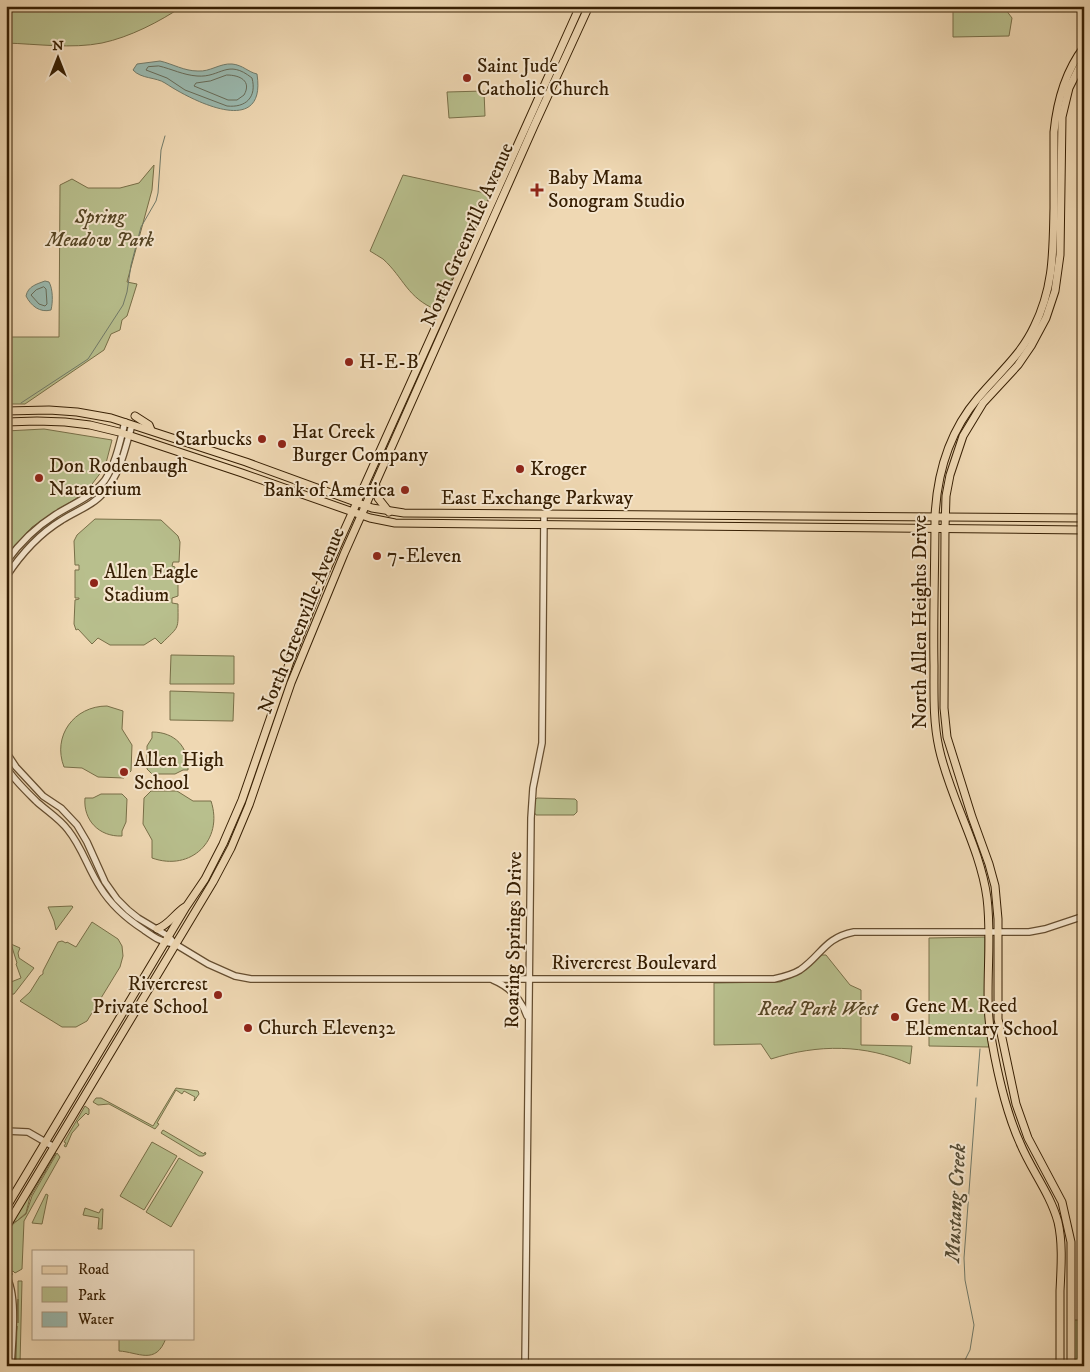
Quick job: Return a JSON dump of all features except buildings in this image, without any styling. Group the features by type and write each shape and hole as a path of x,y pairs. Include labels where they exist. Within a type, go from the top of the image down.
{"main road":[{"name":"North Greenville Avenue","path":"6,1208 168,936 205,879 223,844 303,626 322,580 580,6"},
{"name":"North Greenville Avenue","path":"6,1227 213,882 232,846 250,803 291,683 331,584 589,6"},
{"path":"568,31 576,34"},
{"name":"North Allen Heights Drive","path":"1060,1366 1061,1253 1059,1227 1043,1187 1016,1134 1003,1091 989,1021 989,933 985,886 946,772 936,733 934,651 935,517 940,473 954,433 977,398 1020,351 1034,328 1045,302 1051,277 1053,256 1055,116 1068,71 1084,46"},
{"name":"North Allen Heights Drive","path":"1070,1366 1070,1242 1068,1227 1058,1194 1028,1138 1018,1113 998,1019 997,903 991,871 946,730 944,708 945,517 950,475 963,436 983,403 1018,365 1031,346 1046,318 1053,298 1058,277 1060,255 1062,117 1068,88 1084,58"},
{"path":"440,316 448,320"},
{"name":"East Exchange Parkway","path":"6,411 49,410 77,412 129,423 246,462 366,506 389,512 544,515 1084,518"},
{"path":"396,414 405,418"},
{"path":"135,416 150,425 151,430"},
{"name":"East Exchange Parkway","path":"6,422 47,421 98,426 242,473 352,512 395,523 1084,530"},
{"path":"242,473 246,462"},
{"path":"376,483 377,496 389,512"},
{"path":"448,514 448,525"},
{"path":"729,516 729,527"},
{"path":"832,516 832,528"},
{"path":"853,516 853,528"},
{"path":"322,580 331,584"},
{"path":"157,929 165,926 176,912 186,907"},
{"path":"104,1046 112,1051"}],"street":[{"path":"6,577 21,556 36,540 100,496 112,481 120,466 129,423"},
{"path":"6,562 42,524 95,490 106,478 126,434"},
{"path":"80,500 84,507"},
{"name":"Roaring Springs Drive","path":"525,1366 532,795 542,743 544,515"},
{"name":"Rivercrest Boulevard","path":"6,752 16,767 43,796 61,808 77,825 105,882 117,899 138,918 168,936 175,944 220,970 235,976 251,979 774,979 800,970 827,943 845,934 861,932 998,933 1037,931 1084,916"},
{"name":"Rivercrest Boulevard","path":"6,767 36,801 68,828 79,844 99,886 110,902 125,917 164,943 175,944"},
{"path":"489,979 503,985 515,995 524,1007 529,1022"},
{"path":"6,1131 28,1132 54,1147"},
{"path":"6,1276 13,1298 11,1366"}],"green space":[{"path":"6,6 183,6 164,18 123,37 91,45 67,46 6,43"},
{"path":"953,6 1003,6 1012,18 1009,36 953,37"},
{"path":"484,91 485,116 449,118 447,92"},
{"name":"Spring Meadow Park","path":"154,165 152,190 127,282 137,284 127,316 122,320 120,330 111,334 104,350 25,404 6,404 6,337 59,337 60,185 72,179 88,188 120,188 139,183"},
{"path":"403,175 490,194 437,310 412,294 390,266 370,251"},
{"path":"44,429 112,440 105,467 86,492 32,527 6,556 6,431"},
{"name":"Allen Eagle Stadium","path":"95,519 161,520 178,536 180,542 179,562 173,562 172,566 175,567 175,570 178,570 178,596 172,598 172,603 178,604 178,624 175,630 161,644 155,638 144,645 110,645 98,638 92,644 78,629 76,630 74,624 75,600 79,598 75,598 75,570 79,570 79,565 75,565 74,541 77,535"},
{"path":"171,655 234,656 234,684 170,684"},
{"path":"170,691 234,693 233,721 170,720"},
{"path":"107,706 123,711 122,729 132,745 131,771 124,778 98,777 82,768 64,767 61,744 69,725 85,711 95,707"},
{"path":"152,732 167,735 179,742 186,754 188,770 175,774 152,774 147,769 147,746 152,738"},
{"path":"151,791 177,791 193,801 211,801 214,815 213,828 208,840 201,849 191,856 180,860 166,861 152,858 152,840 143,824 144,798"},
{"path":"101,794 122,794 127,799 126,822 122,836 106,834 94,826 90,820 85,806 85,798 93,798"},
{"path":"537,798 575,799 577,801 577,812 574,815 536,815 534,812 534,801"},
{"path":"48,907 73,907 56,930"},
{"path":"92,922 118,939 122,946 123,956 120,967 87,1021 76,1027 62,1027 20,1001 30,992 43,974 58,942 67,942 76,947"},
{"path":"985,937 985,1012 989,1047 929,1046 929,938"},
{"path":"11,944 20,948 19,958 34,968 14,994 6,995 6,984 21,978"},
{"name":"Reed Park West","path":"822,955 826,955 850,985 861,990 861,1045 912,1046 910,1064 876,1053 841,1048 806,1051 771,1059 761,1044 714,1045 714,983 780,982 799,974"},
{"path":"176,1088 198,1091 199,1094 194,1101 195,1097 184,1091 182,1094 176,1090 155,1129 109,1104 98,1105 93,1102 96,1098 101,1098 153,1126"},
{"path":"85,1106 89,1109 89,1114 86,1113 77,1122 79,1125 72,1133 66,1147 64,1142"},
{"path":"163,1130 206,1154 199,1156 161,1133"},
{"path":"152,1142 177,1156 144,1210 120,1196"},
{"path":"56,1153 46,1171 44,1170"},
{"path":"57,1153 60,1157 24,1221 22,1269 15,1273 13,1271 8,1274 13,1274 9,1275 6,1273 6,1235 13,1224 26,1214 32,1196"},
{"path":"179,1158 203,1172 171,1227 146,1212"},
{"path":"43,1172 30,1197 26,1213 12,1223"},
{"path":"46,1194 48,1195 42,1224 32,1223"},
{"path":"85,1208 99,1213 103,1209 102,1229 98,1229 99,1218 83,1215"},
{"path":"18,1281 22,1281 20,1364 17,1366 17,1326 15,1366 14,1350"},
{"path":"1074,1320 1084,1320 1084,1366 1074,1366"},
{"path":"119,1340 165,1340 162,1347 152,1355 119,1351"}],"water":[{"path":"160,61 193,71 207,70 228,64 239,66 257,74 257,94 251,105 239,110 225,110 192,98 161,81 140,75 133,70 137,64"},
{"path":"45,281 49,282 52,296 51,310 47,311 36,308 26,296 36,284"}],"waterway":[{"path":"21,403 88,359 123,305 141,227 156,201 158,193 161,150 165,136"},
{"name":"Mustang Creek","path":"977,1086 980,1049"},
{"name":"Mustang Creek","path":"962,1366 970,1350 974,1325 965,1280 964,1258 976,1098"}],"place":[{"name":"Saint Jude Catholic Church","path":"467,78"},
{"name":"Baby Mama Sonogram Studio","path":"537,190"},
{"name":"H-E-B","path":"349,362"},
{"name":"Starbucks","path":"262,439"},
{"name":"Hat Creek Burger Company","path":"282,444"},
{"name":"Kroger","path":"520,469"},
{"name":"Don Rodenbaugh Natatorium","path":"39,478"},
{"name":"Bank of America","path":"405,490"},
{"name":"7-Eleven","path":"377,556"},
{"name":"Allen Eagle Stadium","path":"94,583"},
{"name":"Allen High School","path":"124,772"},
{"name":"Rivercrest Private School","path":"218,995"},
{"name":"Gene M. Reed Elementary School","path":"895,1017"},
{"name":"Church Eleven32","path":"248,1028"}]}
